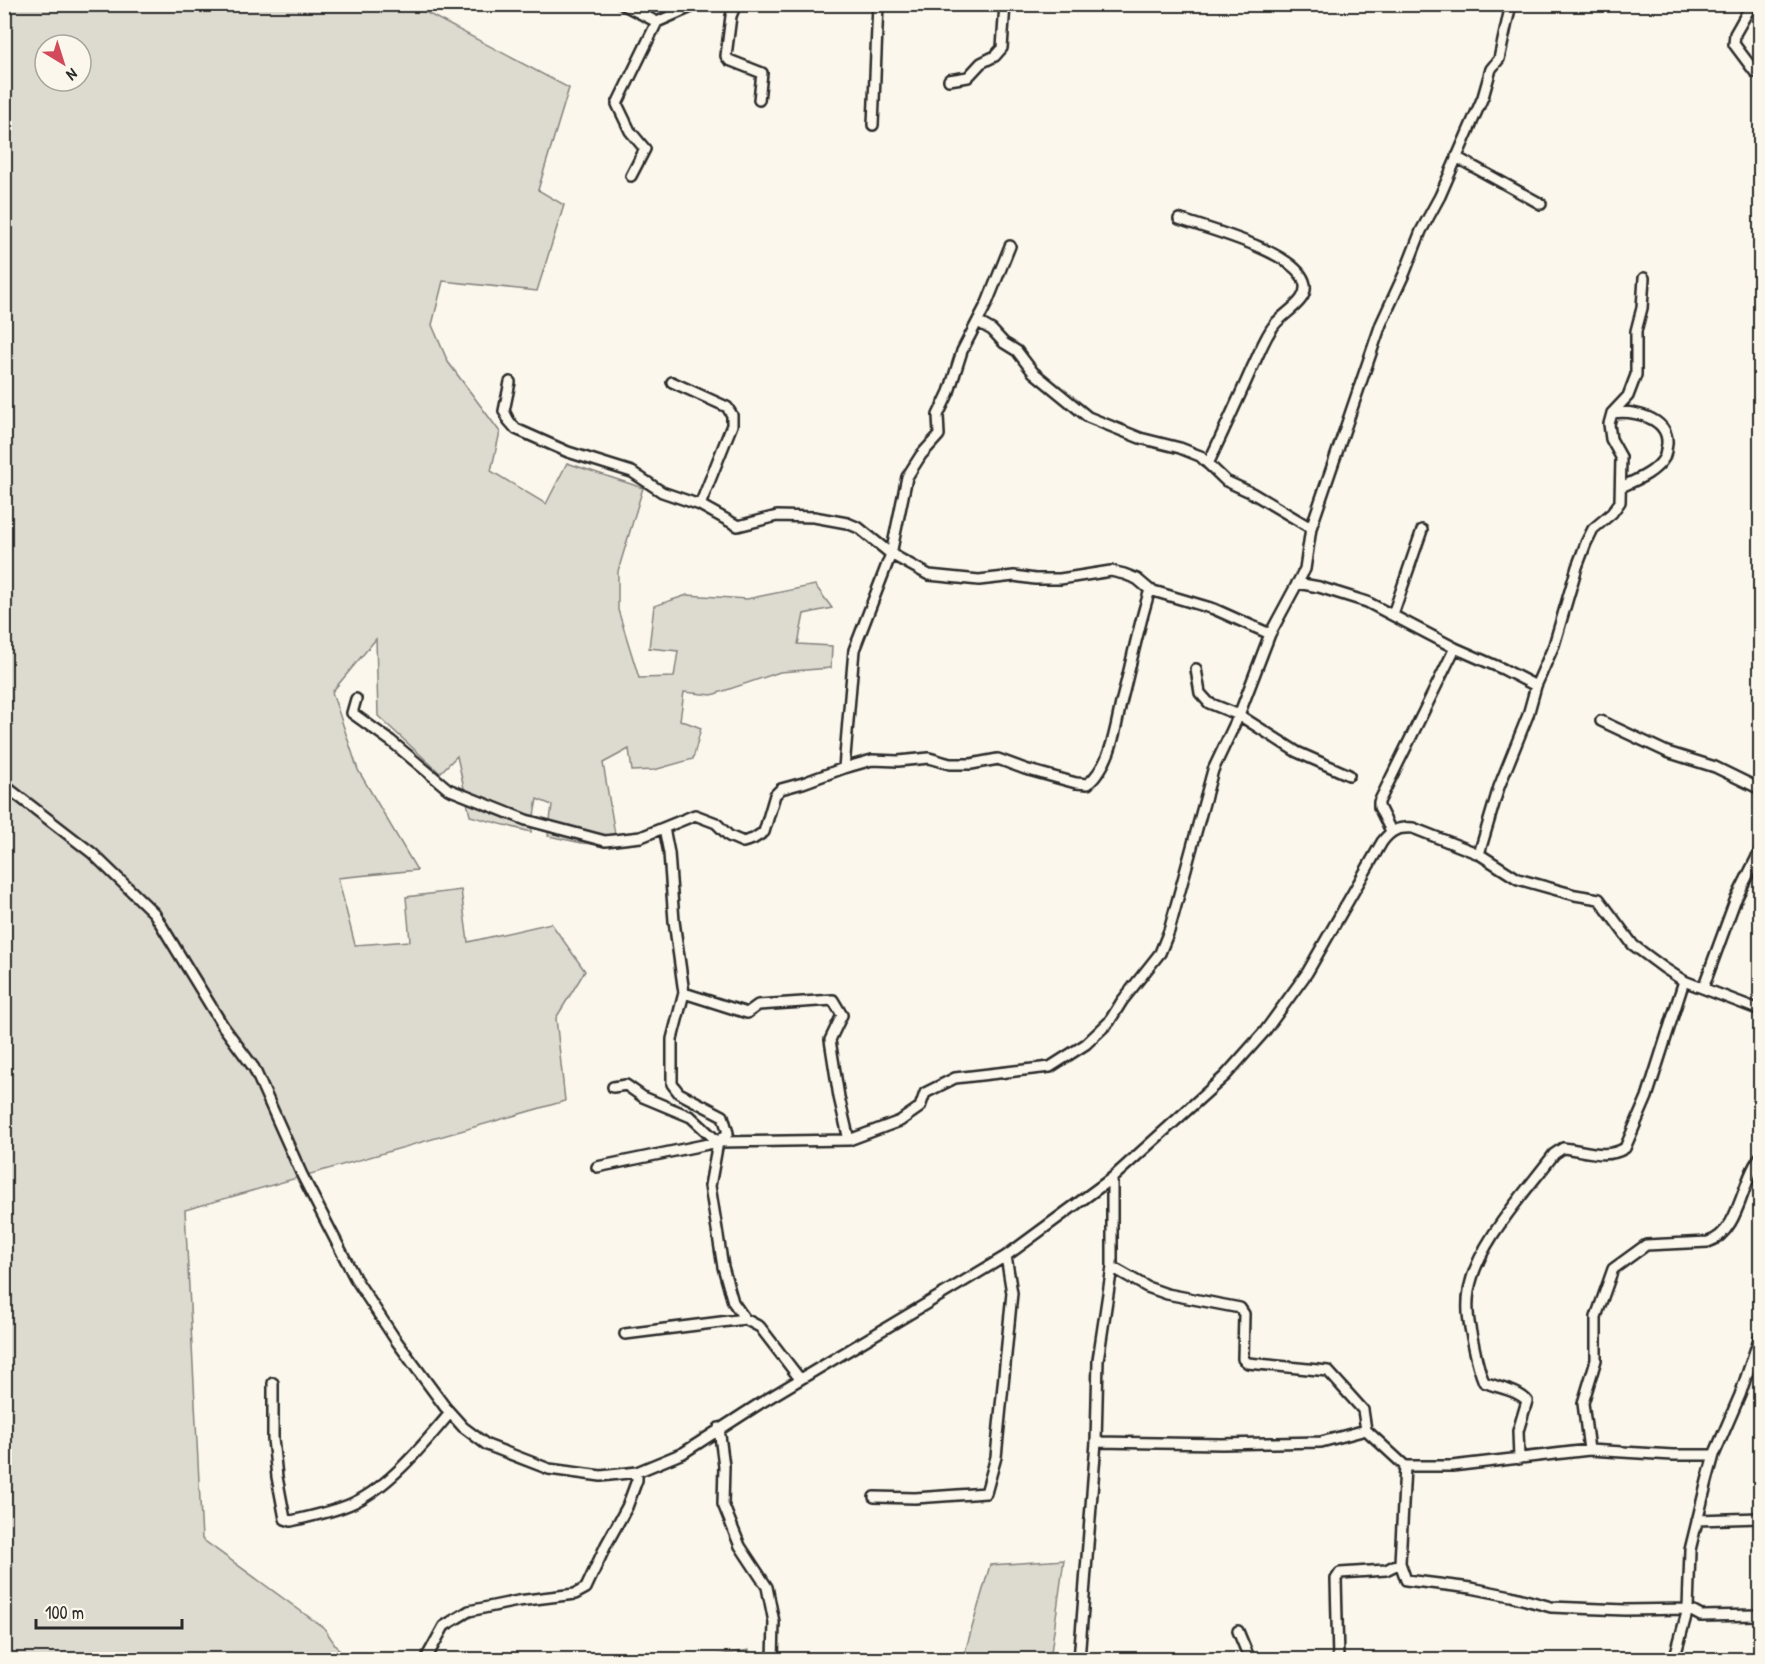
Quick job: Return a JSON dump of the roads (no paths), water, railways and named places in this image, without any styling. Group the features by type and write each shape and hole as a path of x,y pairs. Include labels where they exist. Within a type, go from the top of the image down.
{"street":[{"path":"622,4 657,22"},
{"path":"631,176 645,149 630,131 617,104 657,22 698,4"},
{"path":"736,4 731,16 726,56 729,60 762,73 759,100"},
{"path":"873,125 878,4"},
{"path":"949,80 968,77 981,63 995,56 1002,48 1005,4"},
{"path":"597,1167 718,1142 849,1140 900,1121 920,1107 925,1093 955,1078 1050,1067 1086,1044 1108,1022 1160,952 1175,910 1213,770 1239,715 1270,634 1305,569 1311,528 1381,324 1483,97 1491,69 1499,59 1511,4"},
{"path":"1752,4 1734,34 1734,44 1755,72"},
{"path":"1456,157 1541,204"},
{"path":"1179,219 1254,244 1287,261 1303,279 1305,290 1298,303 1275,324 1208,464"},
{"path":"844,768 854,650 891,554 907,477 921,455 939,435 938,415 949,392 962,351 987,303 1010,246"},
{"path":"1479,855 1499,787 1528,715 1536,686 1554,645 1586,543 1593,529 1612,513 1620,502 1621,457 1611,439 1609,424 1612,413 1628,396 1636,375 1636,331 1642,308 1644,278"},
{"path":"978,322 992,330 1004,343 1017,351 1033,372 1088,417 1140,438 1180,448 1200,456 1226,482 1252,493 1311,528"},
{"path":"510,382 504,411 516,429 567,452 632,472 662,492 700,505 738,526 777,516 814,517 847,523 860,528 891,554 929,575 979,580 1014,576 1060,579 1111,571 1137,579 1150,590 1214,609 1270,634"},
{"path":"672,382 727,407 732,415 732,425 700,505"},
{"path":"1612,413 1622,411 1650,417 1658,423 1667,438 1665,457 1657,466 1649,474 1621,487"},
{"path":"1393,614 1422,530"},
{"path":"1297,584 1318,587 1367,602 1455,648 1536,686"},
{"path":"356,699 352,713 391,741 448,789 526,820 606,841 641,837 695,815 716,823 729,836 743,842 764,832 775,795 781,789 872,760 898,761 929,758 950,764 971,764 998,759 1025,769 1076,783 1088,784 1102,767 1113,737 1150,590"},
{"path":"1391,831 1378,807 1379,802 1455,648"},
{"path":"1196,669 1200,693 1209,703 1239,715 1297,752 1349,775"},
{"path":"1601,721 1667,752 1715,767 1761,789"},
{"path":"4,785 92,853 154,914 223,1026 254,1068 302,1175 355,1278 394,1339 450,1413 487,1445 549,1469 602,1476 637,1473 683,1453 719,1428 1006,1256 1112,1178 1225,1076 1265,1031 1307,973 1382,842 1391,831 1402,827 1413,828 1479,855 1518,879 1575,895 1599,899 1633,945 1684,981 1761,1010"},
{"path":"664,828 669,853 673,909 684,993 672,1040 672,1084 679,1093 723,1116 728,1133 718,1142 710,1186 723,1267 733,1302 745,1319 760,1327 800,1380"},
{"path":"1703,988 1735,901 1761,851"},
{"path":"1519,1459 1518,1431 1527,1401 1521,1394 1498,1389 1484,1382 1479,1370 1468,1316 1469,1290 1479,1259 1498,1226 1554,1154 1563,1148 1586,1153 1610,1154 1625,1148 1647,1097 1684,981"},
{"path":"684,993 747,1013 758,1005 833,1000 842,1015 830,1040 849,1140"},
{"path":"613,1087 626,1085 650,1101 691,1117 718,1142"},
{"path":"1588,1450 1583,1403 1596,1360 1596,1317 1613,1269 1646,1245 1708,1242 1717,1239 1724,1232 1736,1210 1761,1157"},
{"path":"1079,1659 1096,1442 1098,1360 1112,1267 1112,1178"},
{"path":"874,1497 915,1498 986,1493 996,1457 1012,1293 1006,1256"},
{"path":"1112,1267 1147,1287 1167,1294 1240,1308 1244,1314 1243,1359 1248,1363 1328,1371 1363,1410 1366,1430 1405,1466 1452,1466 1588,1450 1714,1455"},
{"path":"625,1334 745,1319"},
{"path":"1674,1659 1688,1609 1690,1550 1714,1455 1740,1395 1760,1338"},
{"path":"273,1383 273,1439 285,1520 291,1521 353,1503 379,1486 414,1456 450,1413"},
{"path":"719,1428 724,1466 723,1504 740,1546 767,1587 774,1622 773,1659"},
{"path":"1096,1442 1222,1444 1321,1442 1366,1430"},
{"path":"1405,1466 1400,1563 1406,1580 1471,1588 1551,1607 1625,1610 1688,1609 1701,1616 1761,1615"},
{"path":"428,1655 444,1626 468,1611 518,1601 575,1594 586,1588 627,1507 637,1480 637,1473"},
{"path":"1697,1520 1761,1518"},
{"path":"1338,1659 1336,1579 1340,1573 1386,1570 1400,1563"},
{"path":"1238,1631 1250,1659"}]}
